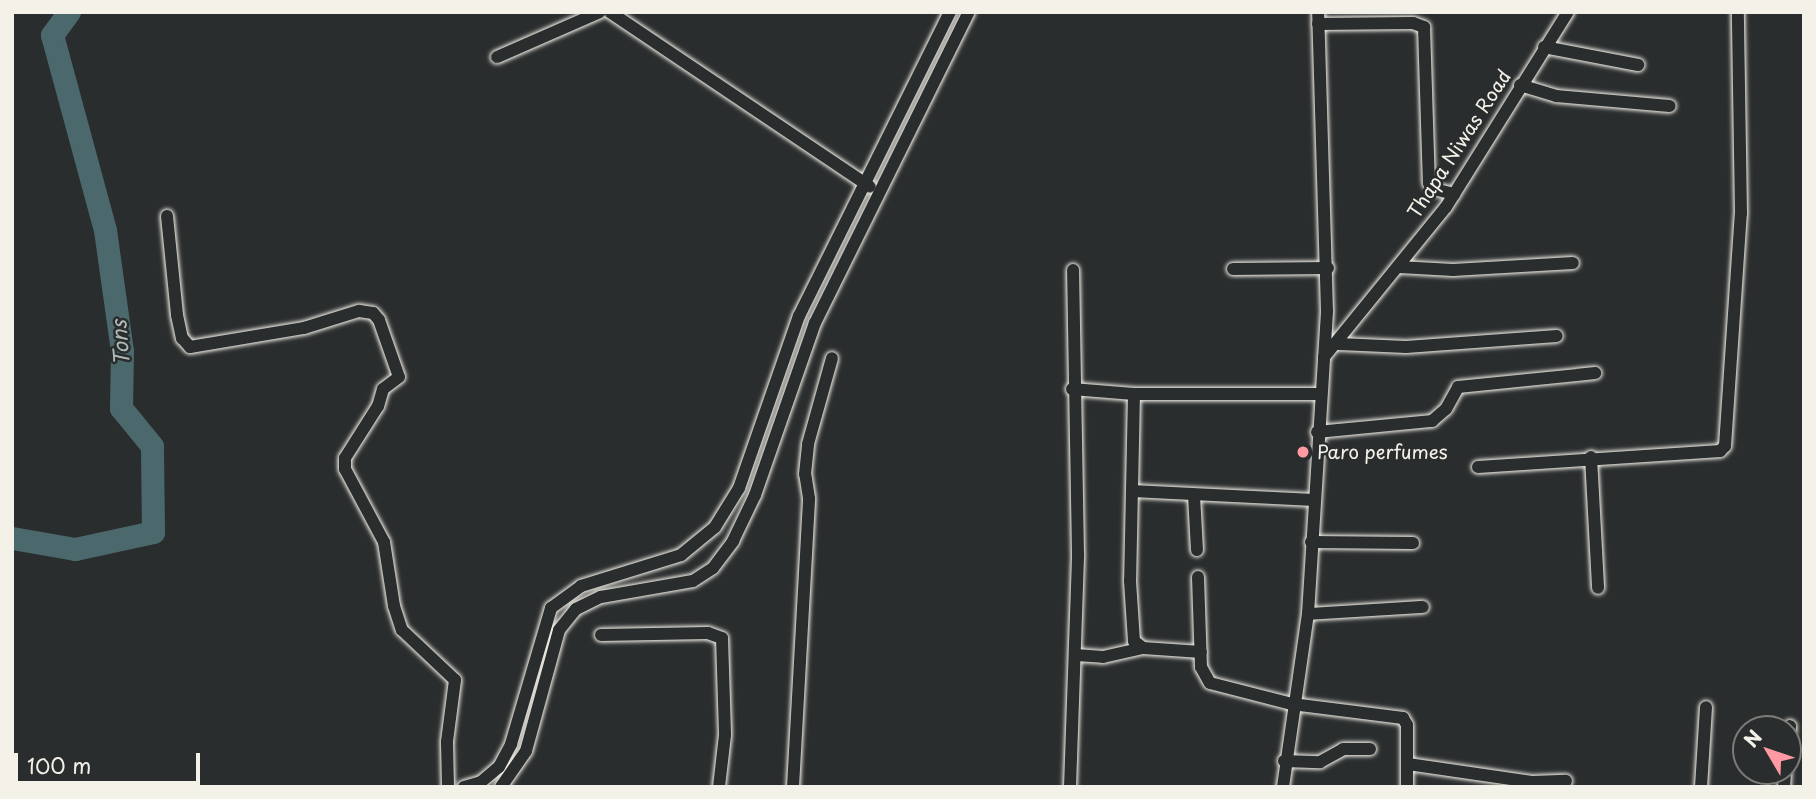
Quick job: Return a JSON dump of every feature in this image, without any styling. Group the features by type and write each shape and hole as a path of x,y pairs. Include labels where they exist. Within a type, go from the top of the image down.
{"street":[{"path":"497,57 600,12"},
{"path":"610,12 879,193"},
{"path":"464,787 481,782 499,767 511,744 551,608 581,586 681,555 715,527 739,488 799,316 950,12"},
{"path":"501,787 526,751 559,630 576,608 601,597 693,581 713,568 733,541 755,495 815,323 969,12"},
{"name":"Thapa Niwas Road","path":"1324,357 1339,344 1454,194 1568,12"},
{"path":"1478,467 1591,457 1720,451 1725,446 1741,214 1738,12"},
{"path":"1283,787 1292,704 1308,614 1319,394 1324,357 1328,268 1318,18 1413,23 1424,27 1429,183 1434,189 1454,194"},
{"path":"1544,47 1638,65"},
{"path":"929,54 945,61"},
{"path":"1520,85 1556,96 1670,107"},
{"path":"167,216 177,315 182,338 190,347 304,328 359,311 373,313 379,320 399,377 383,389 378,406 345,458 345,469 384,542 394,606 402,630 455,680 447,742 448,787"},
{"path":"1399,267 1453,270 1573,262"},
{"path":"1233,270 1328,268"},
{"path":"1070,787 1078,554 1072,389 1073,270"},
{"path":"1339,344 1406,347 1558,336"},
{"path":"793,787 809,498 805,474 808,444 832,358"},
{"path":"1317,432 1432,421 1446,409 1458,387 1595,373"},
{"path":"1072,389 1134,394 1319,394"},
{"path":"1134,394 1131,614 1135,641 1143,648"},
{"path":"1591,457 1598,588"},
{"path":"1132,491 1314,500"},
{"path":"1194,495 1197,550"},
{"path":"1311,542 1413,543"},
{"path":"1198,577 1204,675 1215,687 1292,704 1403,718 1408,725 1407,787"},
{"path":"1308,614 1423,607"},
{"path":"601,635 708,633 723,638 725,735 719,787"},
{"path":"1076,654 1104,657 1143,648 1201,652"},
{"path":"1701,787 1706,707"},
{"path":"1284,761 1320,762 1343,750 1370,749"},
{"path":"1408,764 1532,782 1566,781"}],"waterway":[{"name":"Tons","path":"12,538 75,549 153,532 152,446 121,408 122,351 105,230 52,35 69,12"}],"place":[{"name":"Paro perfumes","path":"1303,452"}]}
